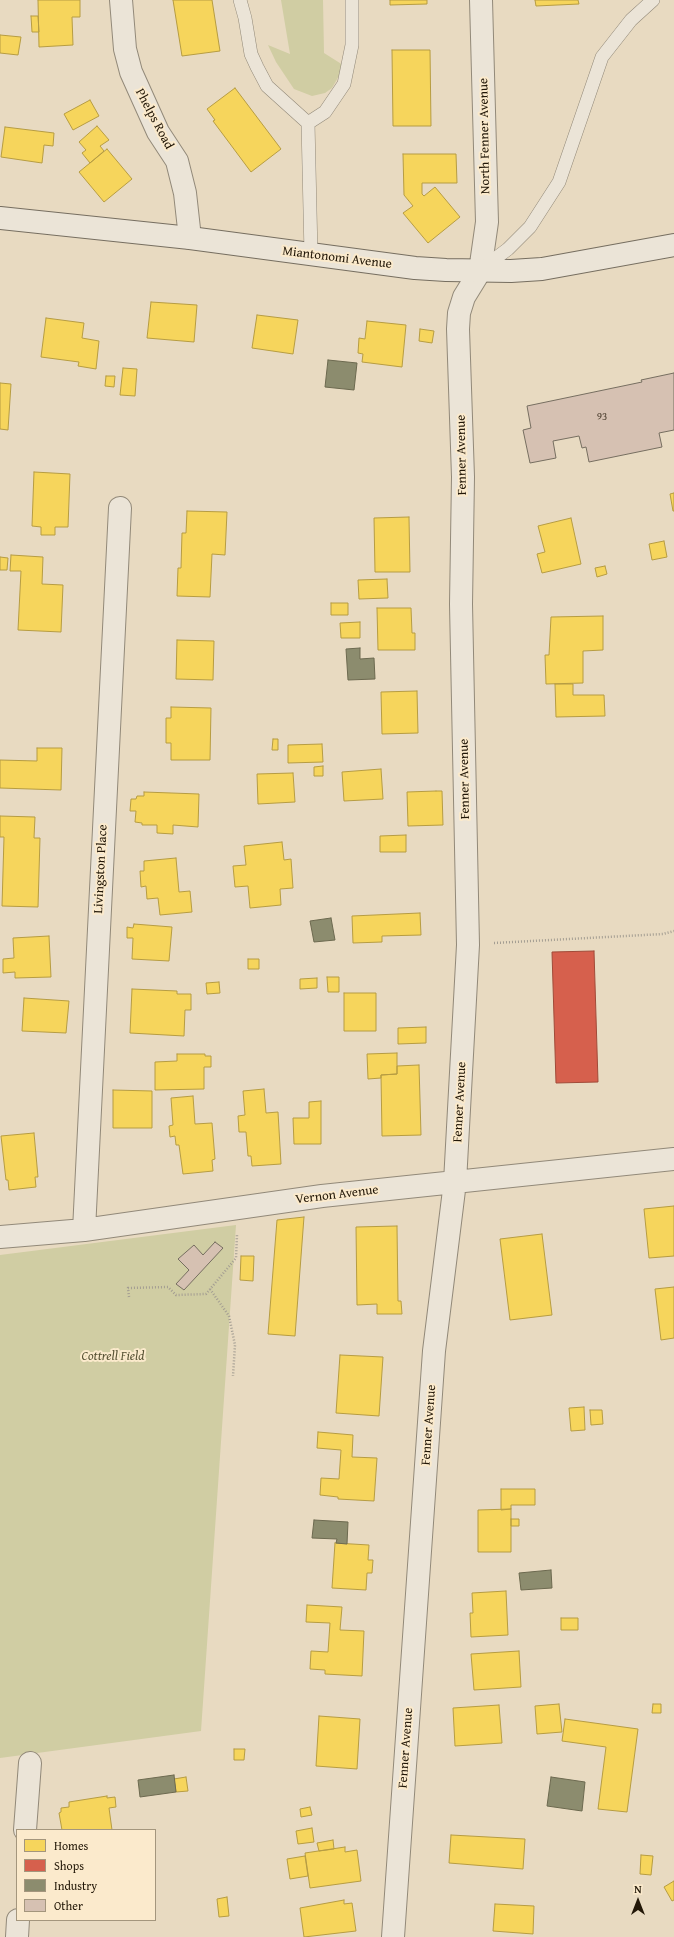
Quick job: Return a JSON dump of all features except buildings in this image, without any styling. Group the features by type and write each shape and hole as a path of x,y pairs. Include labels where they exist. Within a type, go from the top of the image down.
{"street":[{"name":"Phelps Road","path":"121,0 125,49 131,72 154,125 177,161 185,193 190,238"},
{"name":"North Fenner Avenue","path":"480,271 486,222 481,0"},
{"name":"Miantonomi Avenue","path":"0,218 190,238 415,268 480,271 542,269 674,245"},
{"name":"Fenner Avenue","path":"393,1937 434,1351 455,1182 468,945 462,604 463,477 458,329 459,313 464,297 480,271"},
{"name":"Livingston Place","path":"84,1230 120,508"},
{"name":"Vernon Avenue","path":"0,1237 84,1230 322,1196 674,1159"},
{"path":"25,1829 30,1763"},
{"path":"17,1937 18,1921"}],"lane":[{"path":"240,0 246,18 251,54 267,86 308,123 311,254"},
{"path":"308,123 325,112 344,84 352,45 352,0"},
{"path":"480,271 508,249 530,227 559,182 602,57 630,20 653,0"}],"path":[{"path":"468,945 663,934 674,931"},
{"path":"129,1297 128,1288 168,1287 176,1295 206,1294 236,1258 237,1231"},
{"path":"210,1289 229,1316 235,1345 233,1376"}],"green space":[{"path":"281,0 323,0 324,53 344,67 332,88 325,93 312,96 294,89 276,62 268,45 290,54"},
{"name":"Cottrell Field","path":"236,1225 201,1731 0,1758 0,1255"}]}
